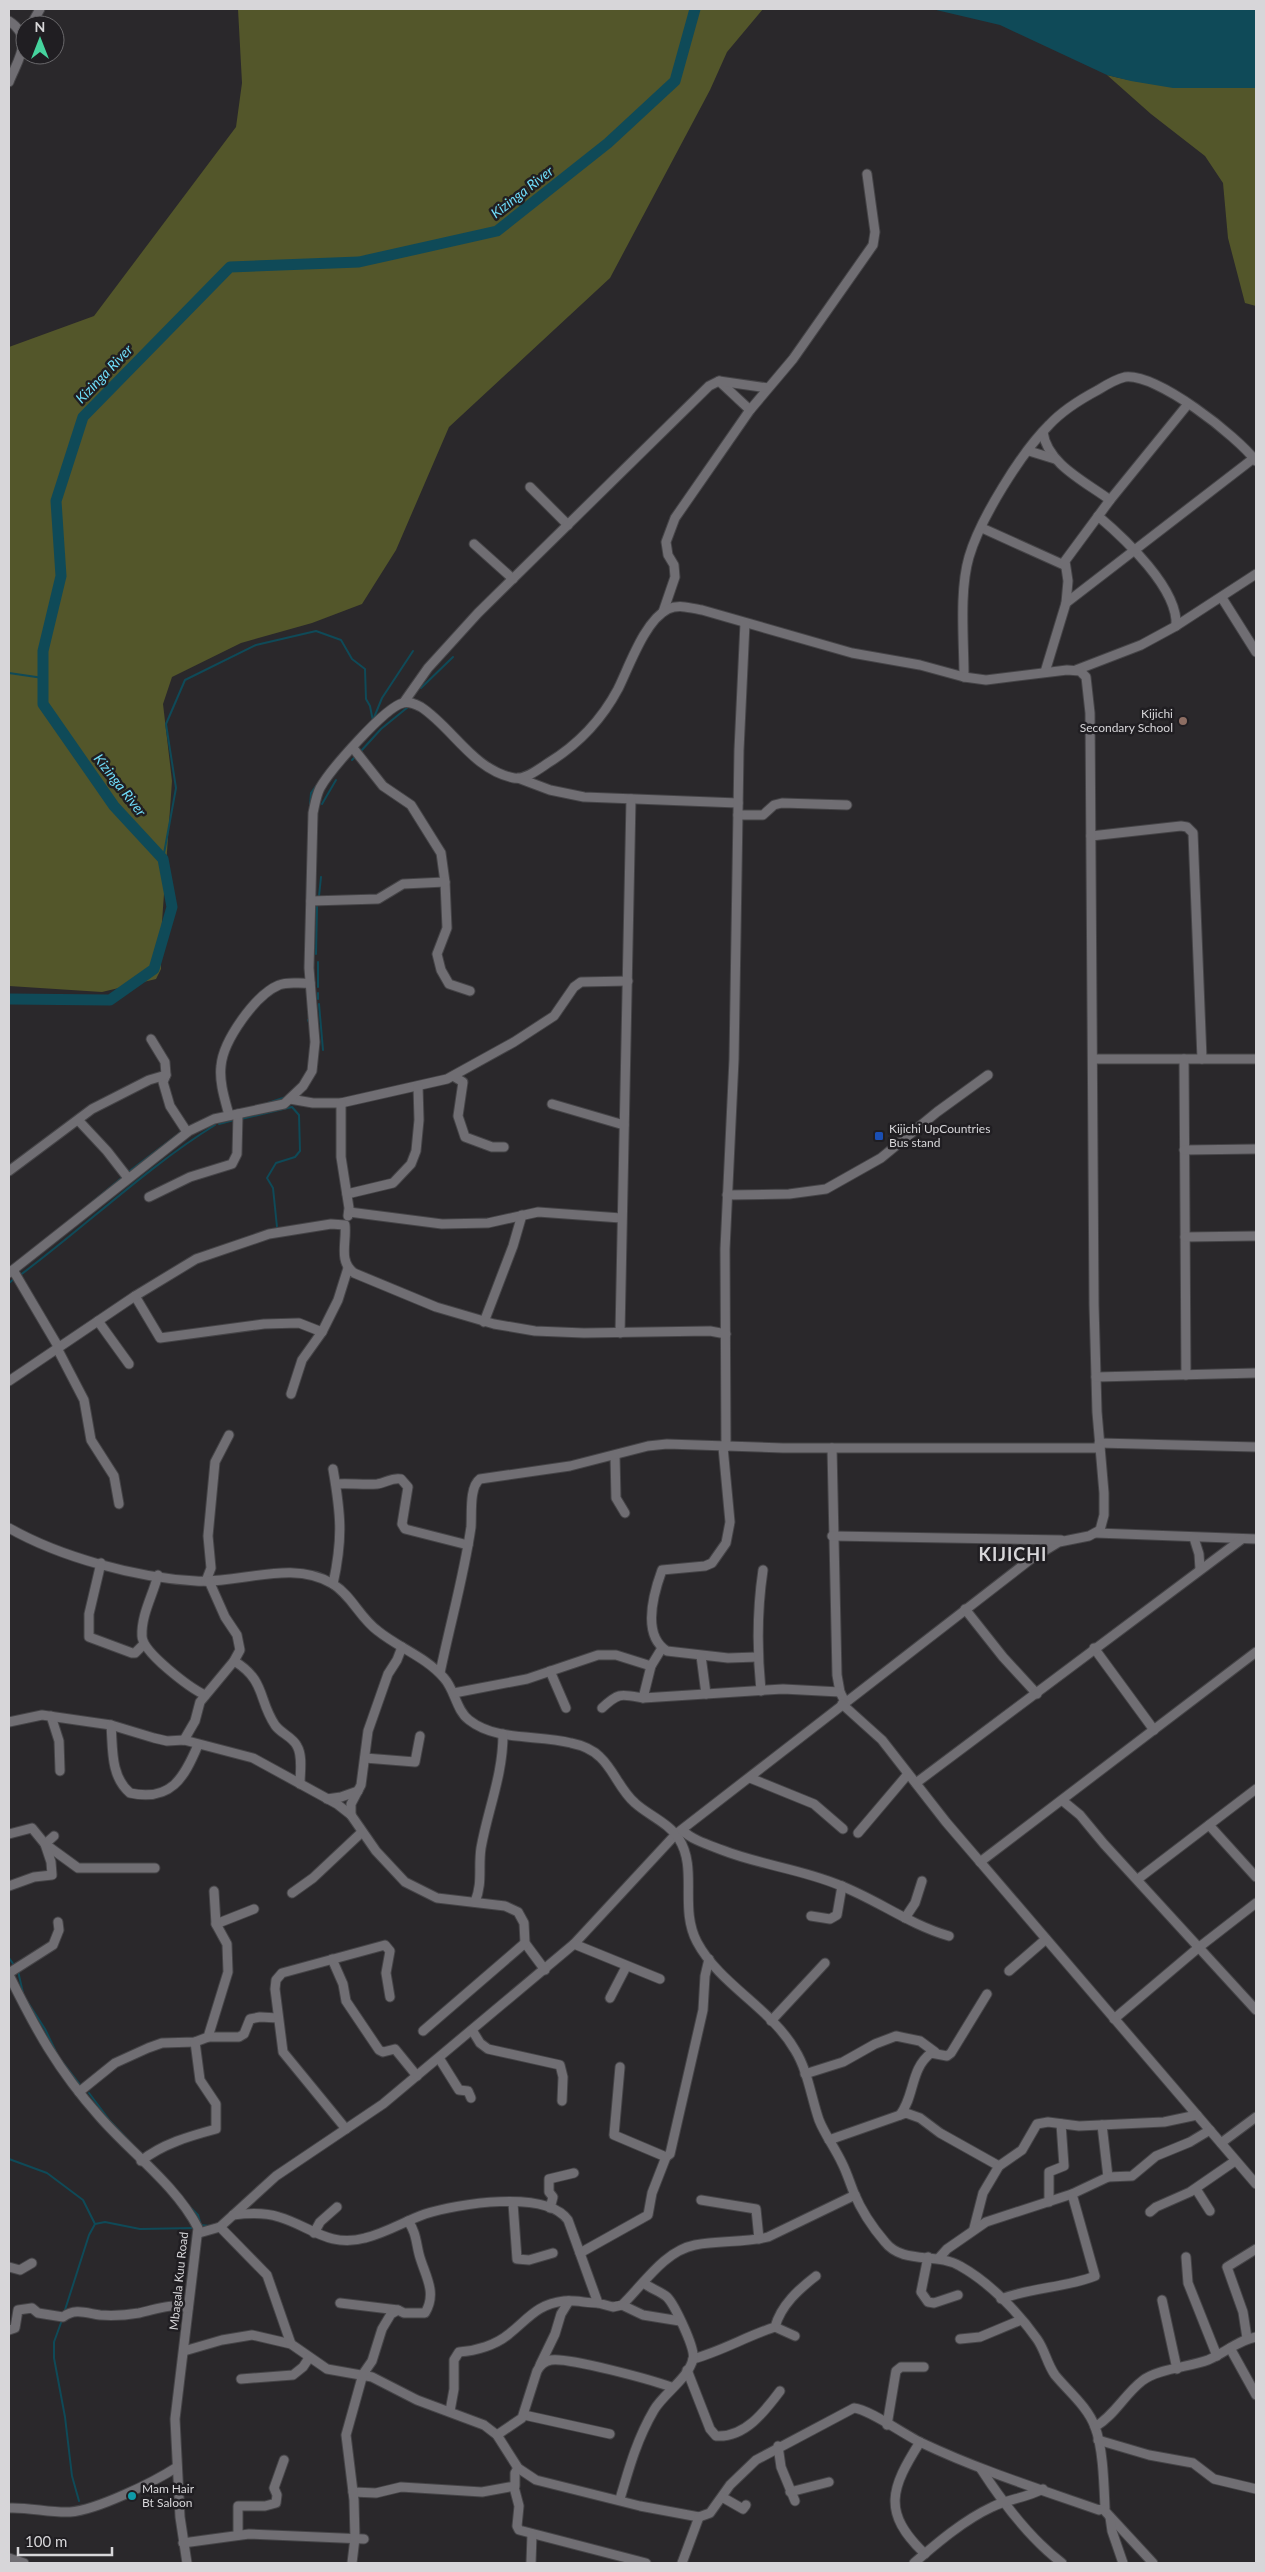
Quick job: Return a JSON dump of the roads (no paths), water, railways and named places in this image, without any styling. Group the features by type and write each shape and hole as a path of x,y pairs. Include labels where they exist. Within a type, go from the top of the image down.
{"street":[{"path":"9,82 16,65"},
{"path":"518,778 563,754 587,734 617,689 647,632 664,612 675,577 674,565 667,551 667,534 670,527 750,410 792,359 873,244 875,232 867,174"},
{"path":"964,677 965,572 969,556 1007,483 1043,432 1060,416 1090,395 1125,377 1137,378 1158,384 1188,404 1255,459 1066,603"},
{"path":"119,1504 114,1476 90,1440 84,1400 58,1349 11,1272 187,1132 202,1123 234,1114 279,1106 290,1100 303,1086 314,1062 315,1042 310,983 311,901 314,813 316,797 323,783 386,714 404,702 428,668 513,579 709,386 719,381 768,388"},
{"path":"719,381 750,410"},
{"path":"1045,672 1066,603 1068,581 1064,565 1067,557 1110,500 1188,404"},
{"path":"1043,432 1046,445 1055,459"},
{"path":"1029,451 1055,459 1110,500"},
{"path":"530,487 568,525"},
{"path":"1098,516 1151,566 1173,605 1176,626"},
{"path":"982,528 1064,565"},
{"path":"474,544 513,579"},
{"path":"664,612 674,607 690,607 852,653 920,665 964,677 986,680 1076,670 1127,652 1176,626 1222,598 1256,574"},
{"path":"1222,598 1256,652"},
{"path":"746,623 738,803 734,1059 727,1195 725,1447 730,1529 726,1543 712,1563 693,1568 662,1570 651,1616 654,1631 662,1648 667,1651 728,1658 757,1657"},
{"path":"1076,670 1086,677 1089,686 1096,1377 1104,1515 1102,1526 1096,1533"},
{"path":"404,702 413,703 428,711 484,765 568,794 738,803"},
{"path":"353,748 383,786 411,805 420,816 441,853 445,882 447,928 438,948 438,962 449,984 470,991"},
{"path":"620,1333 631,798"},
{"path":"738,815 764,814 774,805 782,803 847,805"},
{"path":"1091,836 1182,826 1188,827 1193,832 1202,1059"},
{"path":"311,901 378,898 403,884 445,882"},
{"path":"290,1100 313,1103 341,1103 418,1086 453,1076 514,1042 554,1016 574,987 581,982 628,981"},
{"path":"149,1197 190,1176 232,1164 237,1154 234,1114 220,1073 222,1056 254,1004 268,992 281,984 310,983"},
{"path":"151,1040 163,1056 166,1076 163,1082 170,1106 187,1132"},
{"path":"1093,1059 1256,1059"},
{"path":"1184,1059 1186,1375"},
{"path":"727,1195 789,1194 826,1189 881,1158 937,1112 988,1075"},
{"path":"9,1171 79,1121 92,1109 149,1080 166,1076"},
{"path":"453,1076 464,1082 458,1116 466,1137 492,1146 504,1147"},
{"path":"347,1194 393,1183 411,1164 416,1151 419,1120 418,1086"},
{"path":"341,1103 341,1157 349,1212 344,1224 346,1227 344,1258 348,1268 372,1282 436,1307 484,1322 535,1331 620,1333 726,1330"},
{"path":"552,1104 624,1124"},
{"path":"79,1121 107,1151 128,1178"},
{"path":"1184,1150 1256,1149"},
{"path":"349,1212 442,1224 488,1223 522,1215 553,1212 621,1218"},
{"path":"484,1322 513,1246 522,1215"},
{"path":"9,1381 135,1296 191,1261 226,1248 281,1232 331,1224 344,1224"},
{"path":"1185,1237 1256,1236"},
{"path":"291,1394 302,1360 322,1332 338,1300 348,1268"},
{"path":"135,1296 160,1338 257,1324 292,1323 322,1332"},
{"path":"98,1321 128,1364"},
{"path":"1096,1377 1256,1373"},
{"path":"184,1740 195,1721 200,1702 234,1661 240,1650 238,1639 208,1581 210,1568 208,1536 215,1462 229,1435"},
{"path":"440,1673 453,1608 461,1584 468,1545 474,1487 477,1481 615,1456 656,1444 832,1448 1100,1445 1256,1446"},
{"path":"832,1448 832,1536 836,1667 840,1692 844,1703 882,1740 980,1862 1256,2184"},
{"path":"615,1456 616,1498 625,1513"},
{"path":"332,1584 341,1541 342,1517 333,1469"},
{"path":"336,1484 371,1484 391,1479 401,1479 408,1487 402,1524 405,1529 468,1545"},
{"path":"9,1528 55,1550 158,1576 208,1581 307,1571 332,1584 347,1596 377,1631 440,1673 454,1693 467,1719 503,1734 567,1742 595,1753 604,1761 634,1802 679,1832 735,1855 800,1871 842,1886 919,1926 950,1936"},
{"path":"199,2233 220,2227 276,2176 383,2104 418,2076 574,1944 679,1832 1031,1559 1053,1545 1096,1533 1256,1539"},
{"path":"832,1536 1066,1540"},
{"path":"1194,1538 1199,1554 1200,1569"},
{"path":"916,1783 1242,1539"},
{"path":"102,1563 89,1614 89,1637 132,1653 136,1653 143,1644"},
{"path":"761,1691 757,1657 760,1591 763,1570"},
{"path":"158,1576 144,1621 143,1644 173,1673 205,1695"},
{"path":"965,1609 1003,1657 1037,1694"},
{"path":"351,1815 351,1804 358,1791 365,1758 368,1731 388,1674 397,1660 402,1647"},
{"path":"643,1698 651,1666 662,1648"},
{"path":"1094,1648 1154,1730"},
{"path":"980,1862 1256,1652"},
{"path":"454,1693 507,1684 588,1657 607,1654 651,1666"},
{"path":"701,1656 706,1694"},
{"path":"234,1661 246,1669 258,1686 278,1729 297,1744 300,1756 300,1784"},
{"path":"550,1671 566,1708"},
{"path":"602,1708 617,1695 643,1698 783,1689 840,1692"},
{"path":"9,1722 30,1716 51,1716 111,1725 167,1741 184,1740 253,1758 327,1799 351,1815 391,1869 405,1882 438,1898 505,1906 518,1912 524,1923 526,1943 545,1970"},
{"path":"51,1716 59,1741 60,1771"},
{"path":"111,1725 112,1761 130,1793 158,1794 168,1789 185,1775 198,1745"},
{"path":"475,1902 481,1879 481,1847 501,1771 503,1734"},
{"path":"365,1758 415,1762 420,1736"},
{"path":"858,1833 908,1774"},
{"path":"750,1778 814,1804 843,1829"},
{"path":"1138,1879 1256,1789"},
{"path":"327,1799 341,1797 358,1791"},
{"path":"1062,1801 1080,1815 1104,1844 1256,2010"},
{"path":"1209,1825 1256,1877"},
{"path":"9,1834 30,1827 36,1830 45,1844 51,1862 52,1875 34,1877 9,1886"},
{"path":"292,1893 323,1869 362,1832"},
{"path":"679,1832 688,1868 686,1900 691,1928 697,1942 710,1959 771,2021 795,2050 805,2074 818,2119 843,2165 854,2195 890,2247 912,2256 939,2258 962,2266 1001,2299 1021,2320 1043,2349 1053,2372 1095,2427 1098,2440 1104,2510 1153,2563"},
{"path":"45,1844 54,1836"},
{"path":"45,1844 78,1868 155,1868"},
{"path":"905,1918 915,1903 922,1881"},
{"path":"810,1916 830,1919 837,1915 842,1886"},
{"path":"208,2037 228,1972 227,1944 216,1924 214,1891"},
{"path":"1114,2020 1198,1948 1256,1903"},
{"path":"216,1924 254,1910"},
{"path":"9,1974 53,1944 59,1930 58,1922"},
{"path":"1009,1971 1046,1939"},
{"path":"423,2031 526,1943"},
{"path":"574,1944 626,1967 660,1979"},
{"path":"346,2129 283,2052 275,1989 279,1975 360,1950 385,1945 389,1946 386,1973 390,1997"},
{"path":"332,1959 343,1984 346,2001 379,2050 383,2052 395,2049 418,2076"},
{"path":"580,2253 648,2215 652,2193 666,2158 670,2154 699,2029 710,1959"},
{"path":"771,2021 825,1963"},
{"path":"610,1998 626,1967"},
{"name":"Mbagala Kuu Road","path":"9,1974 39,2035 59,2066 79,2092 181,2202 196,2224 199,2233 175,2419 176,2467 186,2563"},
{"path":"805,2074 843,2062 875,2044 896,2036 920,2040 934,2052 947,2056 951,2053 987,1994"},
{"path":"79,2092 116,2063 148,2048 168,2042 195,2042 208,2037 240,2037 244,2034 250,2019 260,2017 278,2018"},
{"path":"472,2030 480,2043 488,2050 560,2066 563,2077 562,2101"},
{"path":"141,2161 155,2150 187,2139 192,2135 216,2129 216,2104 200,2080 195,2042"},
{"path":"898,2117 906,2108 917,2070 928,2055 934,2052"},
{"path":"439,2058 458,2090 468,2091 472,2098"},
{"path":"620,2067 614,2135 666,2158"},
{"path":"829,2140 898,2117 902,2113 914,2114 940,2133 999,2166"},
{"path":"974,2228 983,2193 999,2166 1022,2150 1037,2124 1048,2122 1102,2125 1164,2122 1197,2115"},
{"path":"1221,2143 1256,2117"},
{"path":"1049,2202 1049,2172 1064,2166 1061,2124"},
{"path":"1102,2125 1108,2177"},
{"path":"939,2258 943,2252 974,2228 996,2218 1072,2194 1108,2177 1132,2176 1138,2173 1156,2156 1190,2142 1210,2130"},
{"path":"1150,2212 1156,2207 1182,2197 1196,2189 1235,2161"},
{"path":"550,2208 553,2197 549,2192 549,2179 574,2173"},
{"path":"1196,2189 1210,2211"},
{"path":"1001,2299 1025,2290 1072,2283 1095,2276 1072,2194"},
{"path":"450,2411 454,2389 456,2355 459,2352 482,2348 506,2337 536,2310 569,2301 598,2303 613,2308 622,2306 674,2254 689,2246 758,2239 778,2233 854,2195"},
{"path":"701,2200 756,2209 758,2239"},
{"path":"513,2203 517,2259 529,2260 553,2253"},
{"path":"233,2215 276,2216 329,2240 360,2240 451,2207 533,2203 564,2214 568,2220 598,2303"},
{"path":"314,2233 320,2222 337,2207"},
{"path":"340,2303 398,2310 404,2313 425,2313 431,2292 417,2240 408,2221"},
{"path":"220,2227 267,2275 291,2344"},
{"path":"1095,2427 1107,2420 1143,2380 1217,2356 1252,2337 1227,2267 1256,2249"},
{"path":"928,2257 921,2292 928,2302 934,2303 958,2295"},
{"path":"1186,2257 1188,2284 1217,2356"},
{"path":"9,2267 20,2270 32,2262"},
{"path":"775,2327 781,2312 792,2297 816,2276"},
{"path":"620,2500 628,2464 653,2411 687,2370 693,2359 692,2342 669,2298 644,2283"},
{"path":"1162,2300 1177,2369"},
{"path":"497,2435 519,2421 524,2415 532,2384 555,2334 561,2314 569,2301"},
{"path":"9,2330 17,2325 18,2310 26,2308 62,2317 69,2312 76,2311 101,2315 127,2314 163,2305 188,2308"},
{"path":"622,2306 643,2315 680,2321"},
{"path":"352,2563 360,2538 346,2436 363,2374 372,2361 382,2329 391,2314 398,2310"},
{"path":"960,2339 980,2337 1021,2320"},
{"path":"693,2359 715,2353 753,2334 775,2327 795,2336"},
{"path":"184,2351 222,2340 252,2335 291,2344 327,2370 363,2374 380,2380 417,2400 484,2425 497,2435 518,2468 536,2480 640,2506 699,2517 710,2513 749,2465 778,2446 854,2408 920,2442 981,2469 1099,2510 1104,2510"},
{"path":"1230,2348 1256,2395"},
{"path":"241,2379 292,2374 303,2367 309,2358"},
{"path":"540,2365 549,2360 556,2359 671,2387"},
{"path":"887,2425 898,2368 924,2367"},
{"path":"687,2370 710,2429 716,2436 732,2434 760,2417 780,2390"},
{"path":"524,2415 610,2434"},
{"path":"1098,2440 1149,2455 1193,2463 1214,2479 1256,2489"},
{"path":"920,2442 897,2482 894,2499 897,2515 903,2526 925,2554"},
{"path":"778,2446 781,2467 795,2501"},
{"path":"238,2535 238,2506 265,2506 276,2503 277,2495 274,2488 284,2460"},
{"path":"9,2508 63,2512 81,2510 152,2481 176,2467"},
{"path":"518,2468 514,2487 519,2506 517,2527 532,2534 646,2563"},
{"path":"981,2469 1004,2503 1037,2541 1062,2563"},
{"path":"790,2492 829,2482"},
{"path":"353,2492 376,2493 401,2487 482,2492 514,2487"},
{"path":"914,2563 971,2519 1004,2503 1024,2498 1043,2490"},
{"path":"722,2497 739,2509 743,2509 746,2506"},
{"path":"682,2563 699,2517"},
{"path":"1110,2517 1112,2530 1123,2563"},
{"path":"531,2563 532,2534"},
{"path":"183,2543 238,2535 360,2538"},
{"path":"9,2558 24,2563"}],"water":[{"path":"932,9 1256,9 1256,88 1173,88 1131,81 1107,75 1000,25"}],"waterway":[{"name":"Kizinga River","path":"9,999 110,1000 154,969 172,907 163,859 114,806 43,704 43,651 61,576 56,501 83,417 230,267 359,262 497,231 608,143 675,81 695,9"},
{"path":"163,859 176,788 166,724 185,680 256,645 316,631 341,640 352,659 365,669 366,699 370,706 373,721"},
{"path":"373,720 382,698 413,651"},
{"path":"421,688 453,657"},
{"path":"9,673 43,678"},
{"path":"361,751 381,729 408,707"},
{"path":"322,804 336,780"},
{"path":"310,805 311,793 316,786"},
{"path":"319,896 321,877"},
{"path":"316,954 317,907"},
{"path":"318,962 318,987"},
{"path":"318,993 318,999"},
{"path":"319,1004 323,1050"},
{"path":"308,1020 310,1025"},
{"path":"265,1104 286,1097"},
{"path":"241,1119 292,1107 299,1115 300,1151 295,1157 276,1163 267,1178 273,1188 277,1227"},
{"path":"219,1124 234,1120"},
{"path":"19,1276 165,1159 215,1125"},
{"path":"127,1173 181,1132"},
{"path":"91,1203 124,1176"},
{"path":"9,1283 15,1278"},
{"path":"9,1958 14,1965"},
{"path":"18,1971 23,1993"},
{"path":"25,1998 45,2029 58,2056"},
{"path":"61,2060 81,2086"},
{"path":"89,2093 110,2121 131,2143"},
{"path":"9,2159 47,2173 83,2200 95,2224 89,2235 64,2313"},
{"path":"190,2207 198,2215 201,2225 210,2226"},
{"path":"95,2224 105,2222 140,2229 195,2228"},
{"path":"62,2320 54,2342 54,2358 65,2417 72,2476 79,2501"}],"place":[{"name":"Kijichi Secondary School","path":"1183,721"},
{"name":"Kijichi UpCountries Bus stand","path":"879,1136"},
{"name":"Mam Hair Bt Saloon","path":"132,2496"}],"district":[{"name":"KIJICHI","path":"1013,1555"}]}
